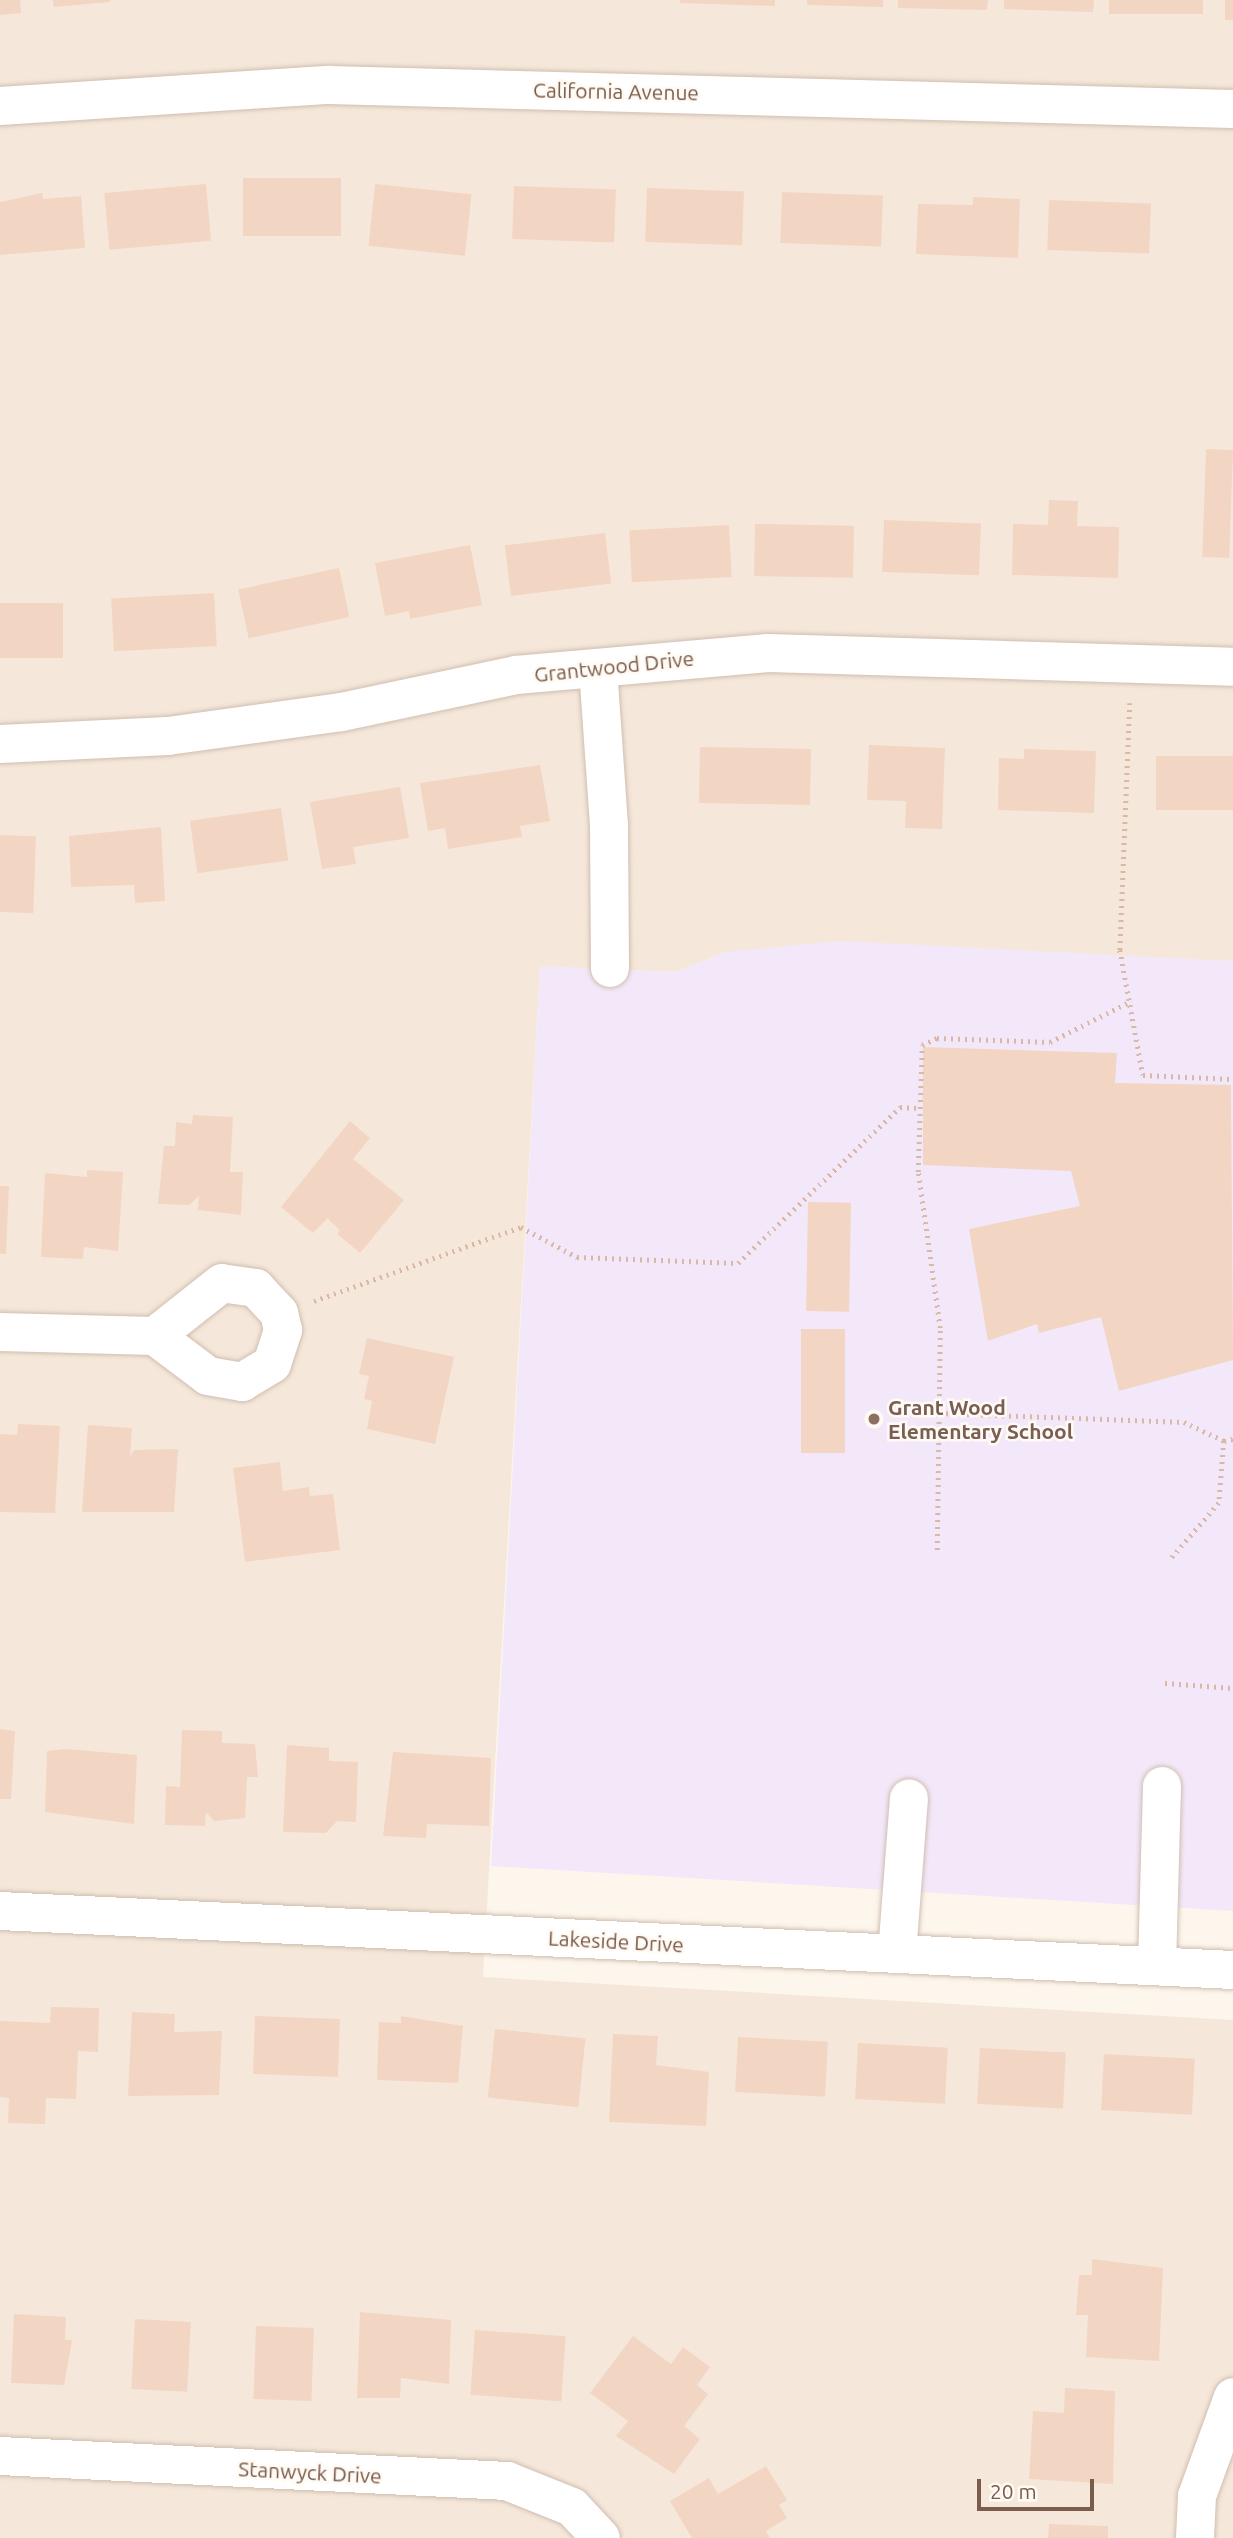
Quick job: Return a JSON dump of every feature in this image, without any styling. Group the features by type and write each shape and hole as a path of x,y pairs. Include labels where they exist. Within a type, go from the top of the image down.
{"street":[{"name":"California Avenue","path":"0,106 329,85 1233,109"},
{"name":"Grantwood Drive","path":"0,744 254,726 516,675 768,653 1130,667 1233,667"},
{"path":"598,668 609,827 610,968"},
{"path":"0,1332 155,1336 208,1376 242,1382 258,1376 281,1349 279,1313 256,1288 222,1283 155,1336"},
{"path":"1157,1966 1162,1786"},
{"path":"897,1954 909,1798"},
{"name":"Lakeside Drive","path":"0,1911 1233,1970"},
{"path":"1195,2538 1197,2496 1233,2397"},
{"name":"Stanwyck Drive","path":"0,2456 507,2481 572,2507 601,2538"}],"path":[{"path":"1130,667 1120,950 1143,1075 1233,1079"},
{"path":"937,1550 940,1328 918,1172 922,1045 937,1038 1050,1042 1131,1001"},
{"path":"279,1313 521,1227 577,1257 738,1263 900,1107 919,1108"},
{"path":"939,1413 1184,1422 1224,1441 1233,1439"},
{"path":"1170,1560 1219,1503 1224,1441"},
{"path":"1165,1683 1233,1688"}],"shaded area":[{"path":"0,0 1233,0 1233,961 726,952 676,972 540,967 483,1977 1233,2020 1233,2538 0,2538"},
{"name":"Grant Wood Elementary School","path":"839,941 1233,961 1233,1911 491,1866 540,966 676,972 726,952"}],"building":[{"path":"0,0 20,0 21,13 0,15"},
{"path":"53,0 110,0 110,2 54,7"},
{"path":"680,0 775,0 775,6 680,3"},
{"path":"807,0 883,0 883,7 807,5"},
{"path":"898,0 988,0 987,10 898,8"},
{"path":"1004,0 1094,0 1093,12 1004,9"},
{"path":"1109,0 1203,0 1203,14 1109,14"},
{"path":"1225,0 1233,0 1233,20 1225,20"},
{"path":"243,178 341,178 341,236 243,236"},
{"path":"206,184 211,241 109,250 104,193"},
{"path":"375,184 471,194 465,256 369,246"},
{"path":"514,186 616,190 614,243 512,239"},
{"path":"647,188 744,191 742,245 645,242"},
{"path":"782,192 883,196 881,246 780,243"},
{"path":"42,193 43,199 81,196 85,248 0,255 0,202"},
{"path":"973,197 1020,199 1018,258 916,254 918,204 973,205"},
{"path":"1049,200 1151,204 1149,254 1047,250"},
{"path":"1206,449 1233,450 1229,558 1202,557"},
{"path":"1049,500 1078,501 1077,526 1119,527 1118,578 1012,575 1013,524 1048,525"},
{"path":"884,520 981,523 979,575 882,572"},
{"path":"755,524 854,526 853,578 754,576"},
{"path":"729,525 732,577 632,582 629,530"},
{"path":"605,533 611,584 511,596 505,545"},
{"path":"470,545 482,605 410,619 409,611 385,616 375,563"},
{"path":"339,568 349,617 249,638 238,589"},
{"path":"214,593 217,646 114,651 111,598"},
{"path":"0,603 63,603 63,658 0,658"},
{"path":"869,745 945,748 942,829 905,828 906,801 867,800"},
{"path":"700,747 811,749 810,805 699,803"},
{"path":"1024,749 1096,751 1094,813 998,810 999,758 1024,759"},
{"path":"1156,756 1233,756 1233,810 1156,810"},
{"path":"540,765 550,821 520,826 522,837 448,849 445,828 428,831 420,783"},
{"path":"400,787 409,838 353,847 356,864 322,869 310,802"},
{"path":"281,808 288,860 197,873 190,821"},
{"path":"161,827 165,901 135,903 134,885 71,887 69,836"},
{"path":"0,835 36,836 33,913 0,912"},
{"name":"Grant Wood Elementary School","path":"923,1047 1117,1053 1115,1083 1231,1085 1233,1360 1119,1391 1101,1317 1039,1333 1037,1324 988,1341 969,1229 1080,1206 1071,1171 923,1165"},
{"path":"193,1115 233,1117 230,1172 243,1172 241,1215 198,1210 199,1196 189,1205 158,1204 164,1146 175,1146 176,1122 192,1124"},
{"path":"350,1121 370,1138 353,1159 404,1200 360,1253 337,1234 340,1230 328,1219 332,1214 313,1233 281,1207"},
{"path":"87,1170 123,1172 118,1251 84,1247 83,1259 41,1257 45,1173 87,1177"},
{"path":"0,1186 9,1186 6,1254 0,1254"},
{"path":"808,1202 851,1203 849,1312 806,1311"},
{"path":"801,1329 845,1329 845,1453 801,1453"},
{"path":"367,1338 454,1357 435,1444 367,1429 372,1401 364,1399 369,1376 359,1374"},
{"path":"18,1424 60,1426 55,1513 0,1512 0,1434 17,1435"},
{"path":"88,1425 132,1428 130,1457 134,1450 178,1449 174,1512 82,1512"},
{"path":"280,1462 283,1491 309,1487 310,1496 333,1494 340,1550 245,1562 233,1468"},
{"path":"0,1729 15,1731 11,1799 0,1799"},
{"path":"182,1730 222,1731 222,1743 255,1744 258,1777 247,1777 245,1818 214,1821 206,1812 205,1826 165,1825 166,1786 180,1787"},
{"path":"287,1745 329,1748 329,1761 358,1762 356,1822 337,1821 326,1833 283,1832"},
{"path":"66,1749 137,1755 134,1824 45,1812 47,1751"},
{"path":"393,1752 491,1758 489,1826 427,1824 426,1838 383,1836"},
{"path":"51,2007 99,2008 98,2052 78,2051 76,2099 46,2098 45,2124 8,2123 9,2098 0,2097 0,2021 50,2023"},
{"path":"132,2012 175,2014 174,2032 222,2031 219,2095 128,2096"},
{"path":"255,2016 340,2019 338,2077 253,2074"},
{"path":"401,2016 463,2026 458,2083 377,2080 379,2022 401,2023"},
{"path":"495,2029 586,2039 578,2107 488,2098"},
{"path":"613,2034 658,2036 656,2065 709,2072 706,2126 609,2122"},
{"path":"738,2037 828,2042 825,2097 735,2092"},
{"path":"858,2043 948,2048 945,2104 855,2099"},
{"path":"980,2048 1066,2053 1063,2108 977,2104"},
{"path":"1104,2054 1195,2059 1192,2115 1101,2110"},
{"path":"1092,2259 1163,2268 1159,2361 1086,2357 1088,2315 1076,2315 1079,2275 1092,2275"},
{"path":"360,2312 451,2320 449,2384 401,2378 400,2398 357,2398"},
{"path":"14,2314 66,2317 65,2340 72,2340 64,2385 11,2383"},
{"path":"135,2319 191,2322 187,2392 131,2389"},
{"path":"256,2326 314,2328 311,2401 253,2399"},
{"path":"475,2330 566,2336 561,2401 470,2395"},
{"path":"633,2336 671,2364 683,2347 710,2367 697,2385 708,2394 684,2426 700,2439 674,2474 616,2436 628,2421 590,2393"},
{"path":"1065,2388 1115,2391 1113,2484 1029,2479 1033,2411 1064,2413"},
{"path":"766,2466 787,2500 779,2505 787,2518 766,2531 770,2538 692,2538 670,2501 709,2478 718,2494"},
{"path":"1049,2524 1108,2526 1108,2538 1048,2538"}],"place":[{"name":"Grant Wood Elementary School","path":"874,1419"}]}
